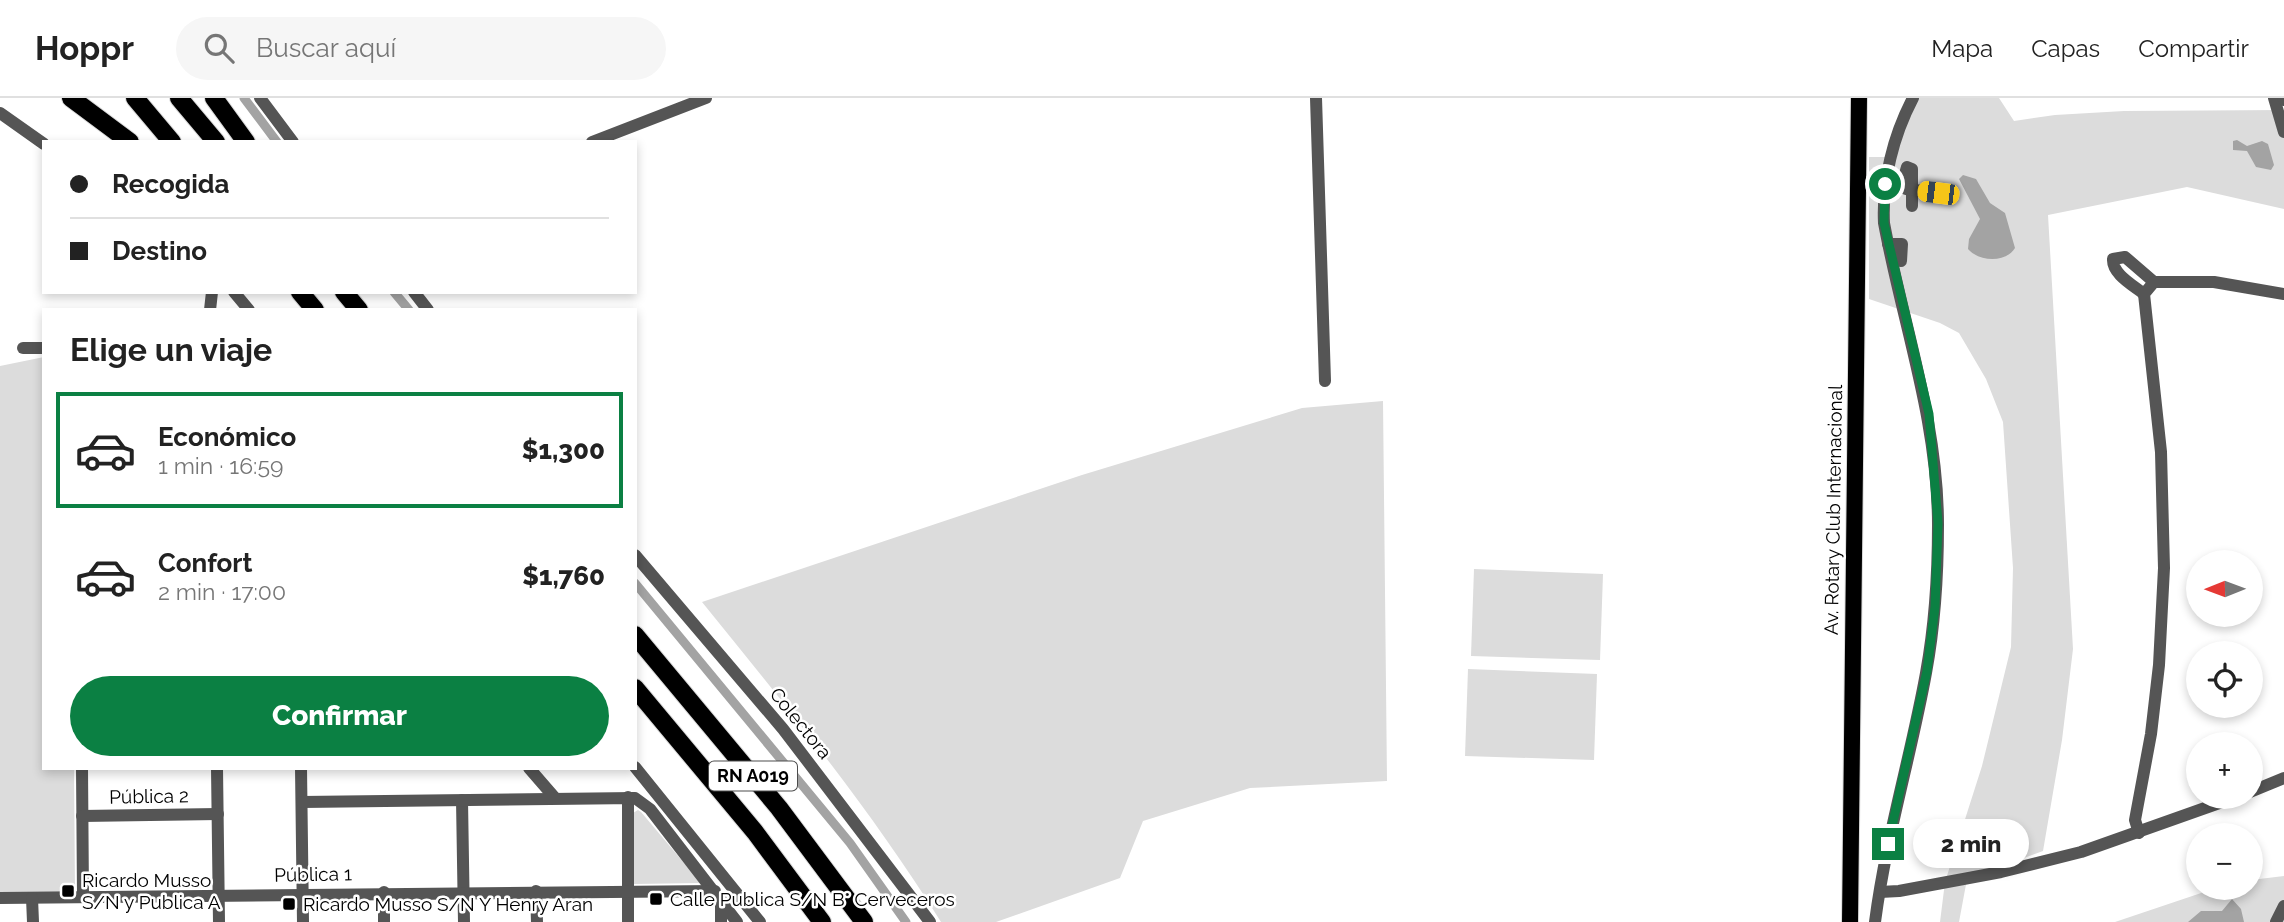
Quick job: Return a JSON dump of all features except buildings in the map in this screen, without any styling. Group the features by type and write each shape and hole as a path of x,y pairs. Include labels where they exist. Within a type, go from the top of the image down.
{"highway":[{"path":"71,98 127,140"},
{"path":"135,98 170,140"},
{"path":"179,98 214,140"},
{"path":"214,98 245,140"},
{"path":"289,294 300,308"},
{"path":"302,294 313,308"},
{"path":"346,294 359,308"},
{"name":"RN A019","path":"637,637 779,807 864,922"},
{"name":"RN A019","path":"637,690 755,832 822,922"}],"main road":[{"name":"Av. Rotary Club Internacional","path":"1850,922 1858,98"}],"street":[{"path":"260,98 292,140"},
{"path":"597,140 706,98"},
{"path":"1316,98 1325,381"},
{"path":"1875,922 1895,806 1927,671 1935,607 1938,523 1929,414 1884,223 1885,184 1893,149 1913,98"},
{"path":"2274,98 2284,132"},
{"path":"0,113 42,143"},
{"path":"1885,184 1938,193"},
{"path":"1906,189 1912,206"},
{"path":"2144,294 2117,273 2113,267 2113,259 2125,257 2154,282 2214,282 2284,294"},
{"path":"2139,833 2135,820 2151,734 2159,665 2164,555 2161,452 2144,294 2154,282"},
{"path":"236,294 247,308"},
{"path":"416,294 426,308"},
{"path":"23,348 42,348"},
{"name":"Colectora","path":"637,557 783,729 930,922"},
{"path":"637,769 760,922"},
{"path":"82,770 83,897"},
{"path":"217,770 219,922"},
{"path":"301,770 303,922"},
{"path":"531,770 555,798"},
{"path":"2263,787 2284,778"},
{"path":"302,802 628,797 639,800 650,809 737,922"},
{"path":"628,797 628,922"},
{"path":"462,800 464,922"},
{"path":"1880,892 1899,891 2045,862 2139,833 2204,809"},
{"name":"Pública 2","path":"82,816 218,814"},
{"name":"Pública 1","path":"0,898 463,891 628,891 718,895"},
{"path":"536,891 537,922"},
{"path":"384,892 384,922"},
{"path":"718,895 721,922"},
{"path":"32,898 33,922"},
{"path":"2276,922 2284,906"}],"shaded area":[{"path":"1913,98 1999,98 2014,121 2055,115 2124,111 2284,110 2284,209 2187,187 2048,215 2073,649 2062,740 2043,851 1967,879 1959,922 1940,922 1945,882 1982,766 2011,647 2013,568 2003,422 1986,379 1959,333 1940,323 1869,299 1869,157 1886,157"},
{"path":"2237,140 2247,146 2262,141 2268,144 2274,165 2271,170 2256,167 2247,151 2233,150 2233,141"},
{"path":"1963,175 1976,179 1990,203 2005,213 2015,248 2005,257 1985,258 1968,249 1969,239 1980,219 1959,179"},
{"path":"42,357 42,770 74,770 75,893 0,893 0,366"},
{"path":"1383,401 1387,781 1250,788 1143,821 1120,878 996,922 941,922 856,798 702,602 1082,475 1302,408"},
{"path":"1474,569 1603,574 1600,660 1471,656"},
{"path":"1468,669 1597,674 1594,760 1465,756"},
{"path":"638,810 701,883 634,884 633,813"},
{"path":"2284,876 2284,922 2115,922 2186,898 2263,900 2263,879"},
{"path":"2233,900 2241,909 2244,922 2188,922 2201,911 2222,911"}],"waterway":[{"path":"244,98 276,140"},
{"path":"396,294 407,308"},
{"path":"637,585 850,843 906,922"}],"place":[{"name":"Ricardo Musso S/N y Publica A","path":"68,891"},
{"name":"Calle Publica S/N B° Cerveceros","path":"656,899"},
{"name":"Ricardo Musso S/N Y Henry Aran","path":"289,904"}],"route":[{"path":"1885,184 1883,208 1888,244 1929,414 1936,473 1938,523 1935,607 1927,671 1888,844"}]}
